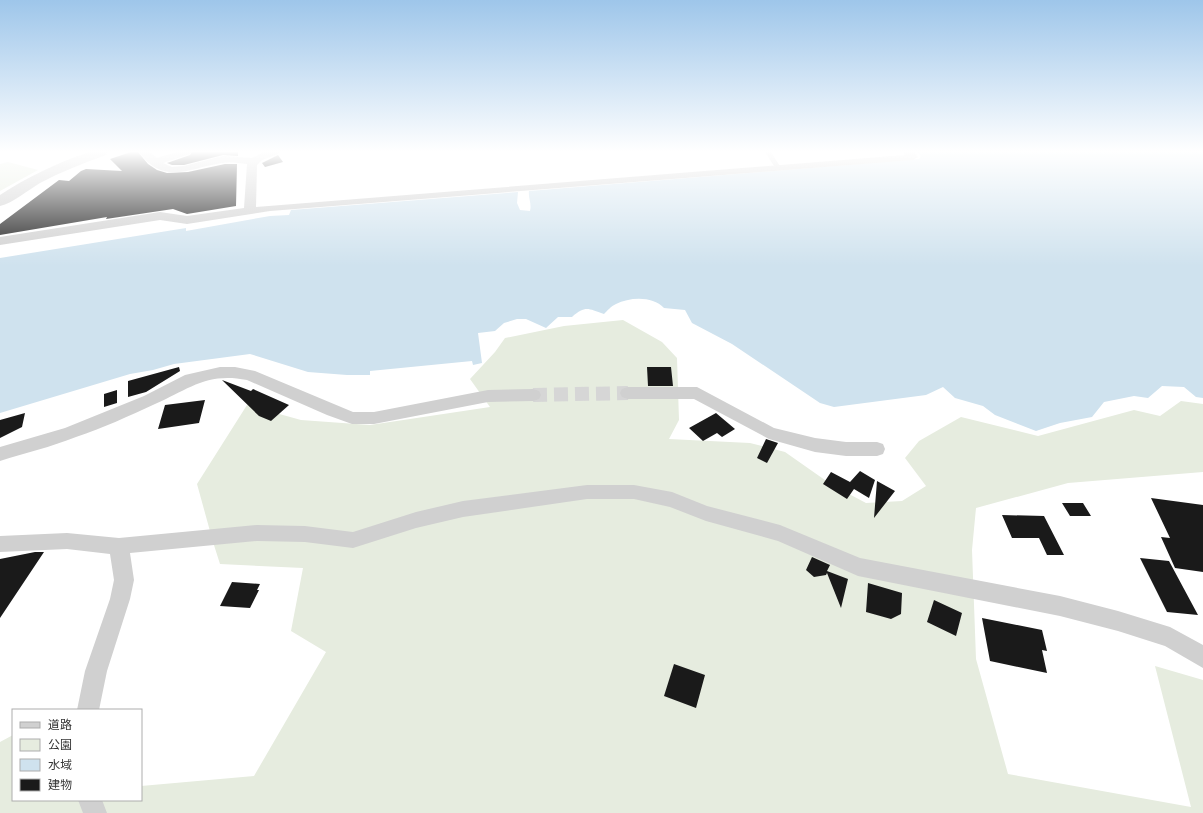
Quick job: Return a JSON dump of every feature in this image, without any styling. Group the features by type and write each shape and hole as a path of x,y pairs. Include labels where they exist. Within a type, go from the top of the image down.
{"street":[{"path":"0,202 19,190"},
{"path":"250,190 250,211"},
{"path":"0,241 160,216 187,220 250,211 342,202 497,190"},
{"path":"0,454 70,432 150,400 190,379 220,372 235,372 250,375 352,418 374,418 488,396 533,395"},
{"path":"628,393 697,393 769,433 815,445 846,449 877,449"},
{"path":"0,544 67,541 119,546 257,533 305,534 354,540 416,520 463,509 587,492 634,492 672,500 706,513 780,533 858,567 1060,606 1118,621 1170,637 1203,657"},
{"path":"88,709 96,671 120,599 124,580 119,546"},
{"path":"90,801 96,813"}],"green space":[{"path":"623,320 662,342 677,358 679,420 669,439 750,443 785,452 832,485 866,503 902,501 926,486 905,458 919,441 961,417 1038,436 1134,410 1160,416 1181,401 1203,404 1203,472 1068,483 976,508 972,550 976,659 1008,774 1191,807 1155,666 1203,680 1203,813 0,813 0,742 12,736 12,801 142,801 142,786 254,776 326,652 291,631 303,568 220,564 197,484 247,405 301,420 370,425 490,407 470,379 495,352 505,338 564,326"}],"water":[{"path":"1203,190 1203,398 1196,397 1184,387 1162,386 1148,398 1134,396 1104,402 1092,417 1060,423 1036,431 995,415 983,406 955,398 943,387 926,395 834,407 820,403 732,344 692,323 685,310 664,308 654,301 634,299 612,306 604,314 584,309 572,317 558,317 546,328 526,319 517,319 504,323 495,331 478,333 482,363 473,365 472,361 370,371 370,375 347,375 308,372 250,354 174,364 130,374 0,413 0,258 186,228 186,231 270,216 289,215 291,210 518,192 517,203 520,210 530,211 531,206 529,191"}],"building":[{"path":"46,190 236,190 236,206 187,214 173,209 106,219 107,217 0,235 0,224"},
{"path":"179,367 180,371 146,392 128,397 128,381"},
{"path":"647,367 671,367 673,386 648,386"},
{"path":"222,380 251,391 253,389 289,405 271,421 259,416"},
{"path":"117,390 117,403 104,407 104,394"},
{"path":"205,400 199,423 158,429 165,405"},
{"path":"25,413 22,427 0,438 0,420"},
{"path":"716,413 735,429 722,437 717,433 703,441 689,428"},
{"path":"766,439 778,443 767,463 757,458"},
{"path":"860,471 875,480 869,498 854,489 847,499 823,484 831,472 850,482"},
{"path":"877,481 895,491 874,518"},
{"path":"1151,498 1203,505 1203,572 1175,568 1161,537 1170,538"},
{"path":"1062,503 1083,503 1091,516 1070,516"},
{"path":"1002,515 1044,516 1064,555 1047,555 1039,538 1012,538"},
{"path":"35,552 44,552 0,618 0,559"},
{"path":"812,557 830,565 827,571 848,579 841,608 827,573 826,575 814,577 806,570"},
{"path":"1140,558 1169,561 1198,615 1167,612"},
{"path":"232,582 260,584 257,590 259,590 250,608 220,606"},
{"path":"868,583 902,593 901,614 891,619 866,612"},
{"path":"934,600 962,613 956,636 927,622"},
{"path":"982,618 1042,630 1047,651 1042,650 1047,673 990,661"},
{"path":"674,664 705,675 696,708 664,696"}],"tunnel":[{"path":"533,395 628,393"}]}
